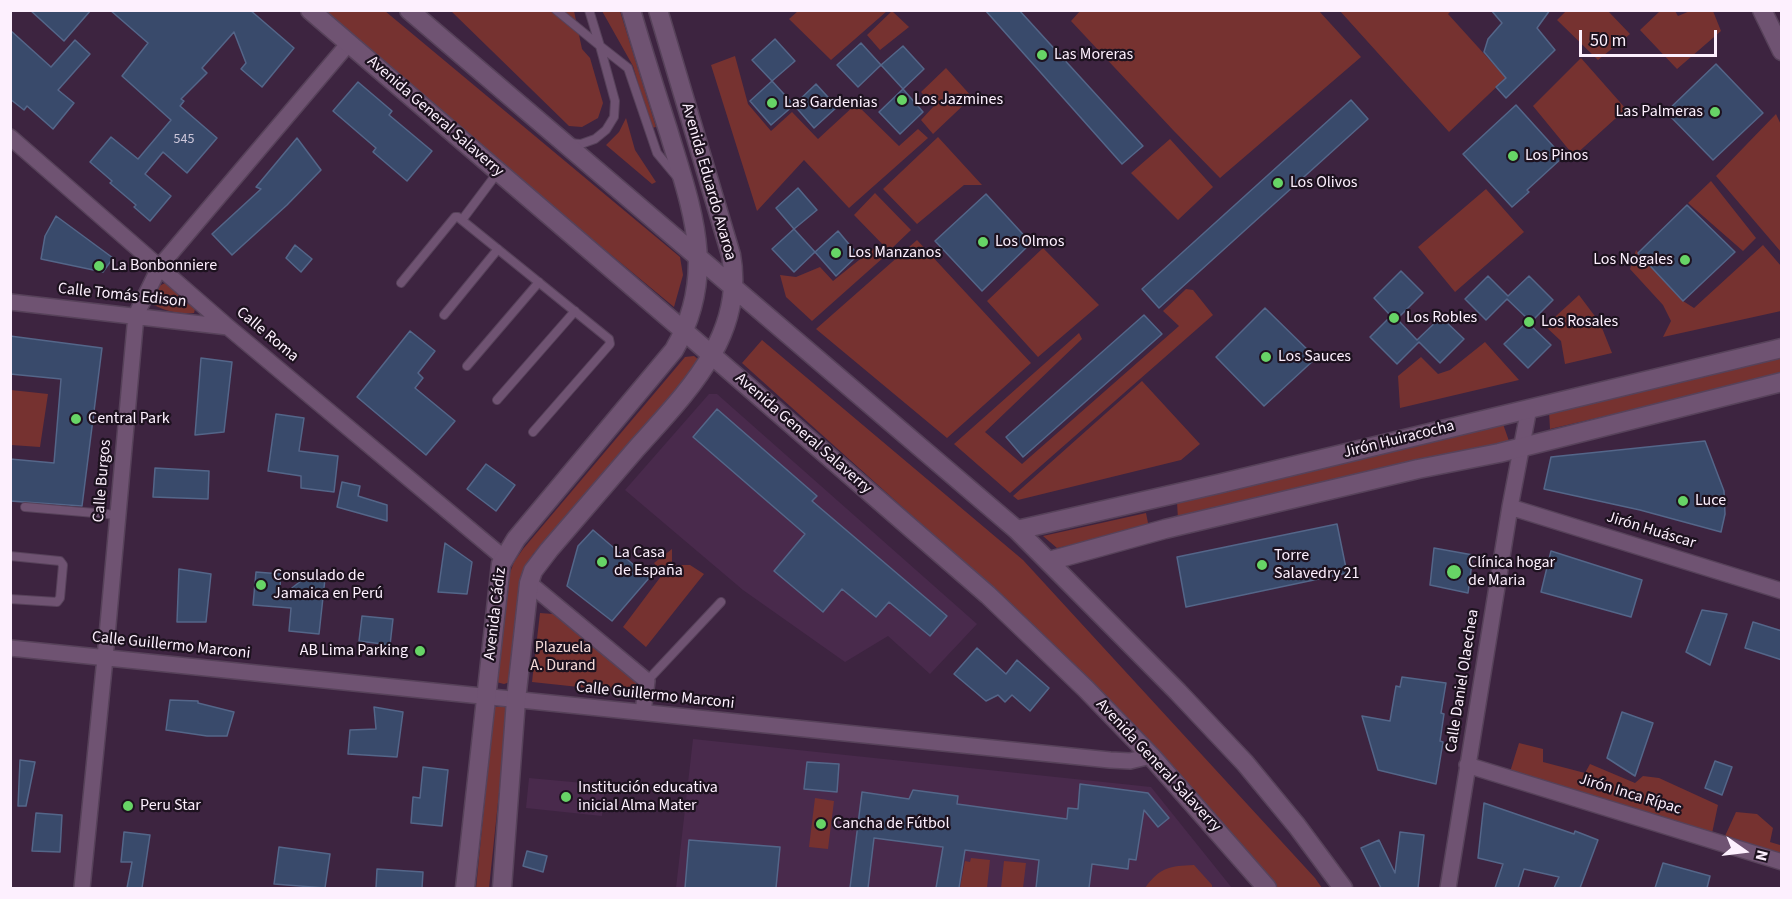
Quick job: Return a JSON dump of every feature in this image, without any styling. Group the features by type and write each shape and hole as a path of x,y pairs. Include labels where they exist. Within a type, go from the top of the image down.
{"main road":[{"name":"Avenida General Salaverry","path":"310,10 988,595 1086,689 1151,756 1267,888"},
{"path":"409,10 426,18 562,142 1017,530 1245,763 1297,826 1343,888"},
{"name":"Avenida Eduardo Avaroa","path":"630,10 685,187 697,236 699,259 694,297 684,331"},
{"name":"Avenida Eduardo Avaroa","path":"658,10 731,255 732,288 726,323 712,355"},
{"path":"1762,10 1782,51"},
{"path":"639,39 665,32"},
{"name":"Avenida Cádiz","path":"465,888 499,572 504,558 516,539 668,358 684,331"},
{"path":"1777,349 1781,382"},
{"name":"Jirón Huiracocha","path":"1017,530 1777,349"},
{"name":"Avenida Cádiz","path":"502,888 516,700 528,583 542,559 696,380 712,355"},
{"name":"Jirón Huiracocha","path":"1049,561 1165,529 1521,446 1781,382"},
{"path":"1159,498 1165,529"}],"street":[{"name":"Calle Burgos","path":"82,888 136,315 160,266 349,43"},
{"name":"Calle Roma","path":"10,137 228,327 504,558"},
{"name":"Calle Tomás Edison","path":"10,302 228,327"},
{"name":"Calle Daniel Olaechea","path":"1448,888 1510,507 1529,408"},
{"name":"Jirón Huáscar","path":"1510,507 1782,591"},
{"path":"528,583 647,681 643,712"},
{"name":"Calle Guillermo Marconi","path":"10,648 1120,761 1151,756"},
{"name":"Jirón Inca Rípac","path":"1467,765 1782,862"}],"lane":[{"path":"556,10 628,68 657,153 685,187"},
{"path":"562,142 581,144 595,139 606,130 614,117 615,101 589,10"},
{"path":"462,220 498,172"},
{"path":"401,283 455,217 462,220 609,339 610,344 533,432"},
{"path":"444,315 498,249"},
{"path":"467,366 539,282"},
{"path":"497,399 575,311"},
{"path":"25,507 118,515"},
{"path":"10,556 60,561 63,565 60,598 57,602 10,599"},
{"path":"647,681 721,602"}],"shaded area":[{"path":"709,394 717,394 977,624 930,674 888,636 845,662 743,590 625,490"},
{"path":"693,739 1151,787 1232,888 676,888"},
{"name":"Institución educativa inicial Alma Mater","path":"529,778 605,785 602,816 526,808"}],"green space":[{"path":"317,11 385,11 680,257 683,275 674,307"},
{"path":"451,11 574,11 582,49 590,58 603,103 598,118 582,127 569,126"},
{"path":"602,11 620,11 656,127 651,128 633,66"},
{"path":"798,11 887,11 831,60 789,19"},
{"path":"892,11 909,27 880,50 867,35"},
{"path":"1080,11 1319,11 1361,57 1220,178 1071,21"},
{"path":"1340,11 1451,11 1448,14 1506,78 1449,132"},
{"path":"1566,11 1608,11 1630,34 1598,60 1557,20"},
{"path":"1660,11 1675,11 1678,16 1690,11 1713,11 1721,31 1677,69 1640,30"},
{"path":"735,56 748,104 771,131 792,112 818,139 856,104 899,146 918,129 928,138 849,208 804,160 757,211 711,65"},
{"path":"1581,58 1626,109 1574,156 1533,106"},
{"path":"946,68 972,97 933,134 921,120 934,106 921,92"},
{"path":"1776,114 1782,127 1781,252 1716,176"},
{"path":"626,118 635,150 656,182 652,184 606,145 619,132"},
{"path":"938,137 982,185 964,185 917,224 883,189"},
{"path":"1170,139 1213,187 1178,220 1131,173"},
{"path":"1711,181 1756,238 1743,251 1688,203"},
{"path":"1486,189 1524,232 1455,292 1418,247"},
{"path":"875,193 911,230 889,251 854,215"},
{"path":"917,240 1031,363 947,438 816,329"},
{"path":"1763,245 1781,266 1781,311 1663,337 1671,321 1663,305 1630,269 1636,250 1683,301 1694,308"},
{"path":"874,248 884,257 812,321 786,297 780,275 796,277 820,267 833,281"},
{"path":"1043,248 1099,305 1038,357 987,301"},
{"path":"165,283 196,305 194,313 174,312 154,305 159,286"},
{"path":"1186,289 1193,290 1213,315 1010,493 954,444 1079,333 1082,339 985,432 1022,464 1179,326 1163,311"},
{"path":"1579,295 1600,323 1612,353 1565,364 1561,341 1545,326"},
{"path":"762,340 1023,560 1322,888 1275,888 1140,730 996,591 742,363"},
{"path":"1485,342 1519,380 1400,408 1398,376 1421,357 1438,374 1450,370"},
{"path":"1781,354 1781,375 1550,429 1549,411"},
{"path":"694,356 699,360 697,367 533,554 526,569 510,682 504,684 496,682 508,578 514,562 685,357"},
{"path":"1142,381 1200,444 1181,460 1018,500 1013,496"},
{"path":"11,390 48,394 40,447 11,445"},
{"path":"1503,424 1509,441 1178,519 1177,502"},
{"path":"1146,513 1149,528 1057,548 1043,536"},
{"path":"672,549 672,565 690,565 704,574 646,647 623,627 662,575 654,563"},
{"name":"Plazuela A. Durand","path":"540,613 553,614 637,683 635,693 532,682"},
{"path":"494,707 508,707 489,888 476,888"},
{"path":"1519,743 1543,749 1543,762 1585,773 1590,764 1635,783 1643,776 1659,778 1718,805 1711,838 1510,772"},
{"name":"Cancha de Fútbol","path":"815,798 834,801 828,849 809,847"},
{"path":"1736,812 1757,814 1773,828 1770,842 1780,845 1781,840 1781,854 1725,836"},
{"path":"971,858 990,860 987,888 960,888 965,861 970,862"},
{"path":"1004,861 1026,863 1023,888 1001,888"},
{"path":"1194,865 1212,885 1212,888 1145,888 1166,869"}],"building":[{"path":"30,10 91,10 64,41"},
{"path":"110,10 250,10 294,48 262,87 241,69 246,63 234,32 202,68 207,73 181,99 184,101 180,106 217,138 187,173 163,152 145,174 171,196 150,221 134,207 136,205 110,183 112,181 90,162 111,137 138,159 171,120 122,76 148,43"},
{"name":"Las Moreras","path":"985,10 1019,10 1143,146 1122,164"},
{"path":"1491,10 1550,10 1537,28 1555,50 1506,98 1496,87 1506,78 1484,52 1488,39 1502,23"},
{"path":"10,30 51,67 75,40 90,54 58,90 74,103 53,129 27,106 24,110 10,99"},
{"name":"Las Gardenias","path":"775,39 795,61 772,81 752,60"},
{"name":"Los Jazmines","path":"861,43 881,65 858,87 837,65"},
{"name":"Los Jazmines","path":"903,46 924,69 903,89 881,65"},
{"name":"Las Palmeras","path":"1716,64 1763,113 1713,160 1666,112"},
{"name":"Las Gardenias","path":"772,81 794,105 771,125 750,101"},
{"path":"358,82 392,111 389,115 432,151 407,181 373,152 376,148 333,111"},
{"name":"Las Gardenias","path":"816,84 837,107 814,128 794,105"},
{"name":"Los Jazmines","path":"903,89 923,112 900,134 879,112"},
{"name":"Los Olivos","path":"1351,100 1368,119 1159,308 1142,289"},
{"name":"Los Pinos","path":"1516,105 1563,157 1512,207 1463,154"},
{"path":"297,138 321,170 287,205 232,255 212,234 261,189 256,187"},
{"name":"Los Manzanos","path":"798,188 817,210 794,229 776,208"},
{"name":"Los Olmos","path":"986,194 1031,243 982,291 935,241"},
{"name":"Los Nogales","path":"1687,205 1735,252 1683,301 1638,253"},
{"path":"56,216 113,258 103,272 41,259 45,236"},
{"name":"Los Manzanos","path":"794,229 815,252 794,272 772,249"},
{"name":"Los Manzanos","path":"838,231 858,255 836,276 815,252"},
{"path":"295,245 312,259 301,272 286,258"},
{"name":"Los Robles","path":"1401,271 1423,293 1397,319 1417,340 1441,317 1464,339 1440,363 1419,342 1397,364 1370,337 1391,316 1374,298"},
{"name":"Los Rosales","path":"1488,276 1508,296 1529,276 1553,300 1531,322 1507,299 1486,320 1465,299"},
{"name":"Los Sauces","path":"1265,308 1316,358 1264,406 1216,357"},
{"path":"1144,315 1162,334 1023,457 1006,437"},
{"path":"1527,322 1551,345 1528,368 1504,344"},
{"path":"410,331 435,351 418,373 423,378 415,388 455,421 426,455 357,397"},
{"name":"Central Park","path":"10,336 102,348 82,506 10,501 10,459 54,463 61,379 10,374"},
{"path":"201,358 232,362 224,432 195,435"},
{"path":"717,409 817,496 812,501 947,616 930,636 889,602 876,617 842,589 823,612 774,571 805,534 693,437"},
{"path":"276,414 304,418 299,451 338,456 334,492 301,488 301,476 268,471"},
{"path":"1705,441 1724,491 1725,514 1721,532 1640,510 1544,489 1551,457"},
{"path":"486,464 515,485 496,511 467,489"},
{"path":"155,468 209,471 208,499 153,497"},
{"path":"342,482 360,486 358,496 387,505 387,521 337,507"},
{"name":"Torre Salavedry 21","path":"1337,524 1347,573 1186,607 1177,557"},
{"name":"La Casa de España","path":"593,530 649,578 612,621 567,586 578,546"},
{"path":"445,543 472,562 467,594 438,592"},
{"path":"1434,548 1473,555 1468,593 1430,585"},
{"path":"1551,551 1642,580 1631,617 1541,592"},
{"path":"179,569 211,574 206,622 177,622"},
{"path":"256,572 281,574 279,598 306,577 325,579 319,634 289,631 291,608 253,605"},
{"path":"1702,610 1727,614 1710,665 1686,652"},
{"path":"362,616 393,619 390,645 359,641"},
{"path":"1753,622 1782,631 1782,660 1745,648"},
{"path":"977,648 1006,674 1017,660 1049,688 1030,711 1012,695 1005,702 998,695 986,701 954,674"},
{"path":"1402,677 1446,683 1441,713 1444,714 1440,741 1443,742 1436,784 1378,770 1362,716 1390,721 1396,686 1400,687"},
{"path":"170,700 198,701 198,703 234,712 227,736 207,736 166,730"},
{"path":"374,707 403,712 397,757 348,754 350,730 376,729"},
{"path":"1622,712 1653,723 1635,776 1607,758"},
{"path":"20,760 35,762 26,806 18,806"},
{"path":"1715,761 1732,767 1722,795 1705,788"},
{"path":"807,762 839,764 837,792 804,789"},
{"path":"423,767 448,770 442,826 411,823 413,797 420,798"},
{"path":"1080,784 1148,793 1169,818 1158,827 1144,810 1136,860 1129,859 1128,869 1092,864 1089,888 1036,888 1039,860 965,850 959,888 936,888 943,847 874,838 868,888 850,888 862,792 909,799 913,790 958,796 957,804 1067,819 1068,808 1078,809"},
{"path":"1484,803 1598,840 1580,888 1554,888 1559,877 1524,869 1518,888 1495,888 1503,864 1478,858"},
{"path":"36,813 62,815 60,852 32,851"},
{"path":"124,832 150,835 142,888 127,888 132,862 121,862"},
{"path":"1400,832 1424,835 1418,888 1381,888 1361,848 1379,840 1395,873"},
{"path":"689,840 780,847 776,888 685,888"},
{"path":"279,847 330,854 325,888 274,884"},
{"path":"527,851 547,856 543,872 523,866"},
{"path":"1663,863 1710,876 1707,888 1655,888"},
{"path":"377,869 423,872 422,888 376,888"}],"place":[{"name":"Las Moreras","path":"1042,55"},
{"name":"Los Jazmines","path":"902,100"},
{"name":"Las Gardenias","path":"772,103"},
{"name":"Las Palmeras","path":"1715,112"},
{"name":"Los Pinos","path":"1513,156"},
{"name":"Los Olivos","path":"1278,183"},
{"name":"Los Olmos","path":"983,242"},
{"name":"Los Manzanos","path":"836,253"},
{"name":"Los Nogales","path":"1685,260"},
{"name":"La Bonbonniere","path":"99,266"},
{"name":"Los Robles","path":"1394,318"},
{"name":"Los Rosales","path":"1529,322"},
{"name":"Los Sauces","path":"1266,357"},
{"name":"Central Park","path":"76,419"},
{"name":"Luce","path":"1683,501"},
{"name":"La Casa de España","path":"602,562"},
{"name":"Torre Salavedry 21","path":"1262,565"},
{"name":"Clínica hogar de Maria","path":"1454,572"},
{"name":"Consulado de Jamaica en Perú","path":"261,585"},
{"name":"AB Lima Parking","path":"420,651"},
{"name":"Institución educativa inicial Alma Mater","path":"566,797"},
{"name":"Peru Star","path":"128,806"},
{"name":"Cancha de Fútbol","path":"821,824"}]}
